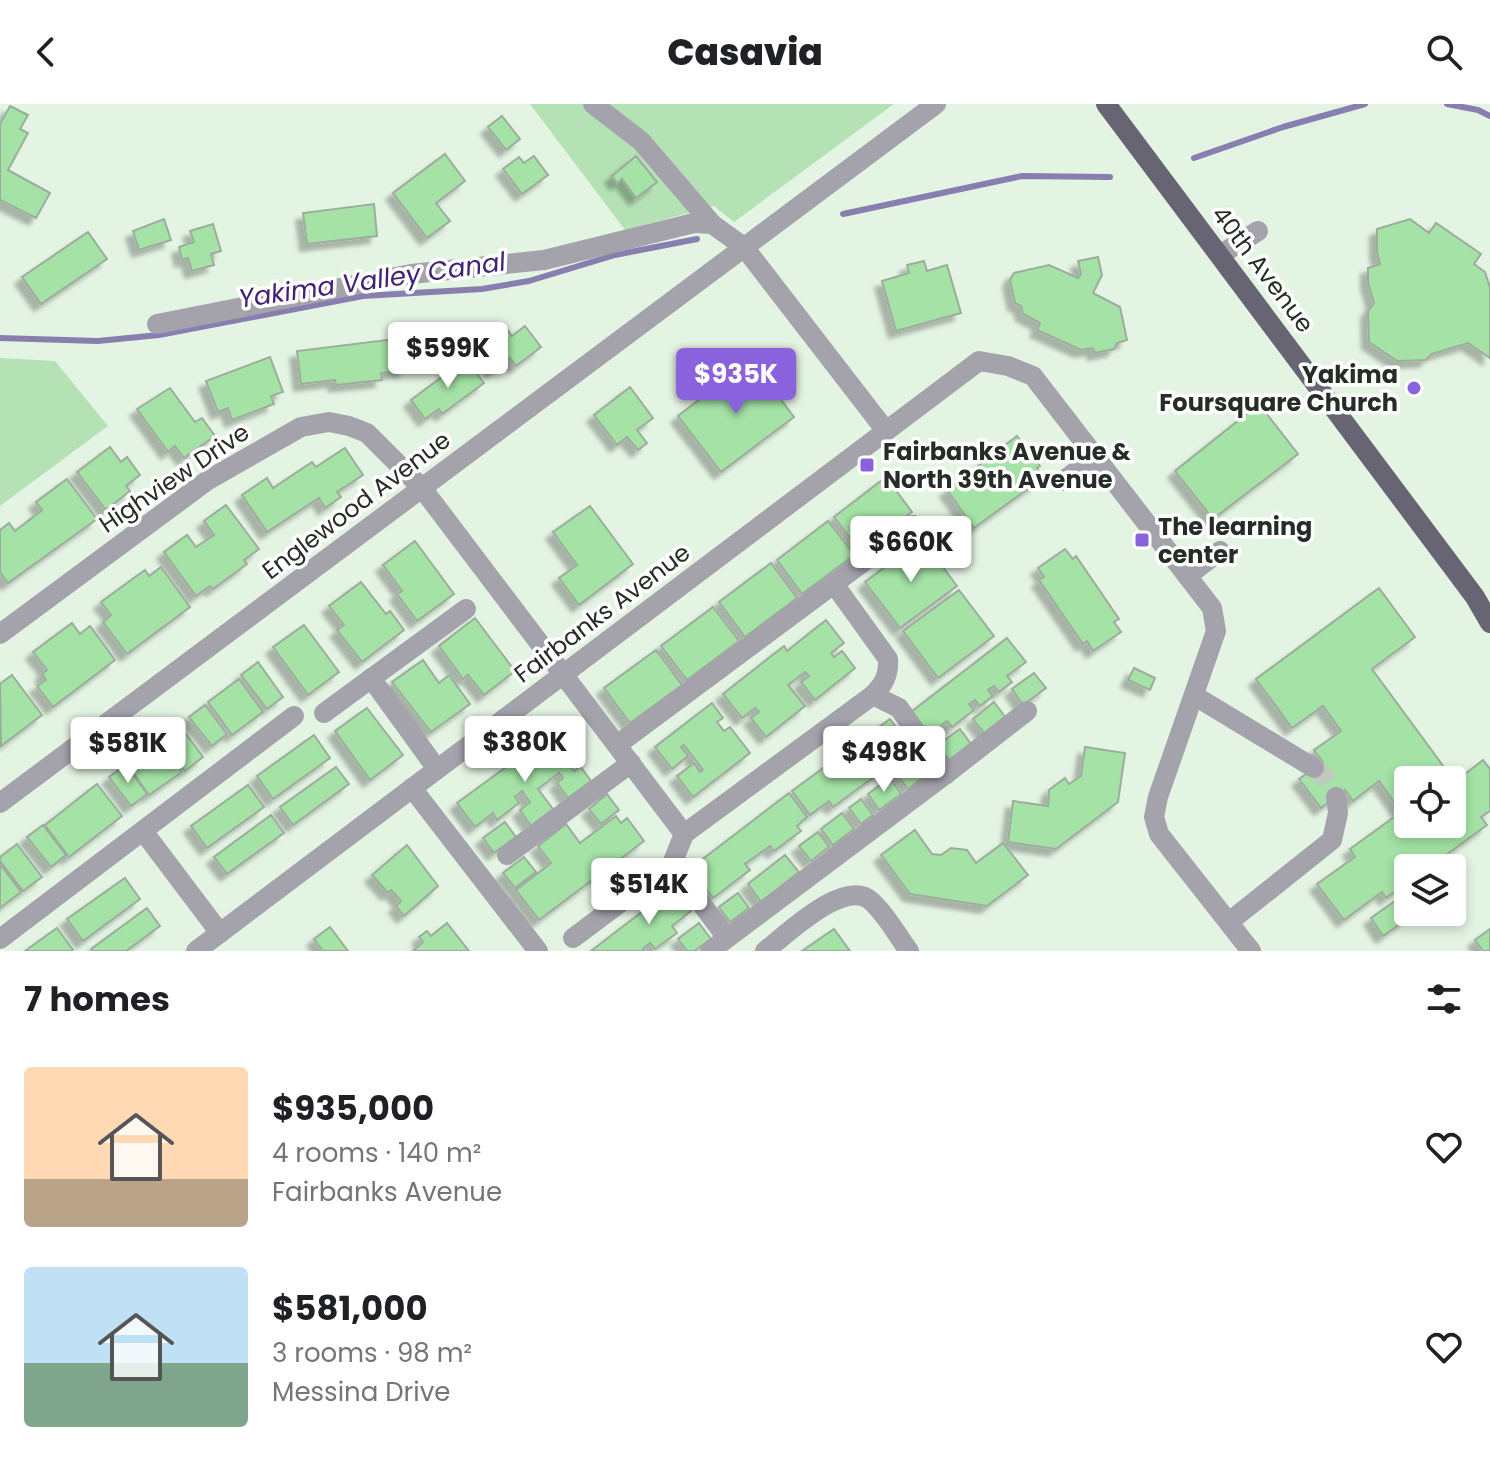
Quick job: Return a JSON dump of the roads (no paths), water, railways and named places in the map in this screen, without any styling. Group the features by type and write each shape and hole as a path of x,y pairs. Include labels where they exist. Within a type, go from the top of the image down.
{"main road":[{"name":"40th Avenue","path":"1106,104 1475,597 1490,623"}],"street":[{"path":"593,104 641,141 712,224 744,247 886,431"},
{"name":"Englewood Avenue","path":"0,803 936,104"},
{"path":"157,324 411,274 544,260 694,223 712,224"},
{"path":"1220,255 1258,231"},
{"name":"Fairbanks Avenue","path":"196,951 979,361 1008,366 1033,376 1095,457"},
{"name":"Highview Drive","path":"0,634 208,480 301,427 329,422 367,433 422,488 684,834"},
{"path":"1063,481 1095,457 1212,608 1216,631 1158,797 1154,817 1159,834 1251,951"},
{"path":"617,745 913,525"},
{"path":"1187,576 1220,551"},
{"path":"573,938 672,864 684,834 883,685 888,673 888,659 834,584"},
{"path":"324,713 466,609"},
{"path":"371,678 437,769"},
{"path":"873,695 899,708 946,774"},
{"path":"1195,696 1314,768"},
{"path":"710,951 1027,711"},
{"path":"0,939 294,716"},
{"path":"507,855 631,763"},
{"path":"412,788 538,951"},
{"path":"1229,922 1332,840 1338,813 1336,797"},
{"path":"143,831 220,933"},
{"path":"672,864 727,938"},
{"path":"765,951 833,900 861,895 871,901 909,951"}],"waterway":[{"name":"Yakima Valley Canal","path":"1194,158 1283,127 1365,104"},
{"name":"Yakima Valley Canal","path":"1447,104 1478,110 1490,116"},
{"name":"Yakima Valley Canal","path":"843,214 1022,176 1110,177"},
{"name":"Yakima Valley Canal","path":"0,338 98,341 159,335 363,296 482,289 529,281 615,255 697,239"}],"tunnel":[{"path":"1314,768 1324,776 1336,797"}],"place":[{"name":"Yakima Foursquare Church","path":"1414,388"},
{"name":"Fairbanks Avenue & North 39th Avenue","path":"867,465"},
{"name":"The learning center","path":"1142,540"}]}
